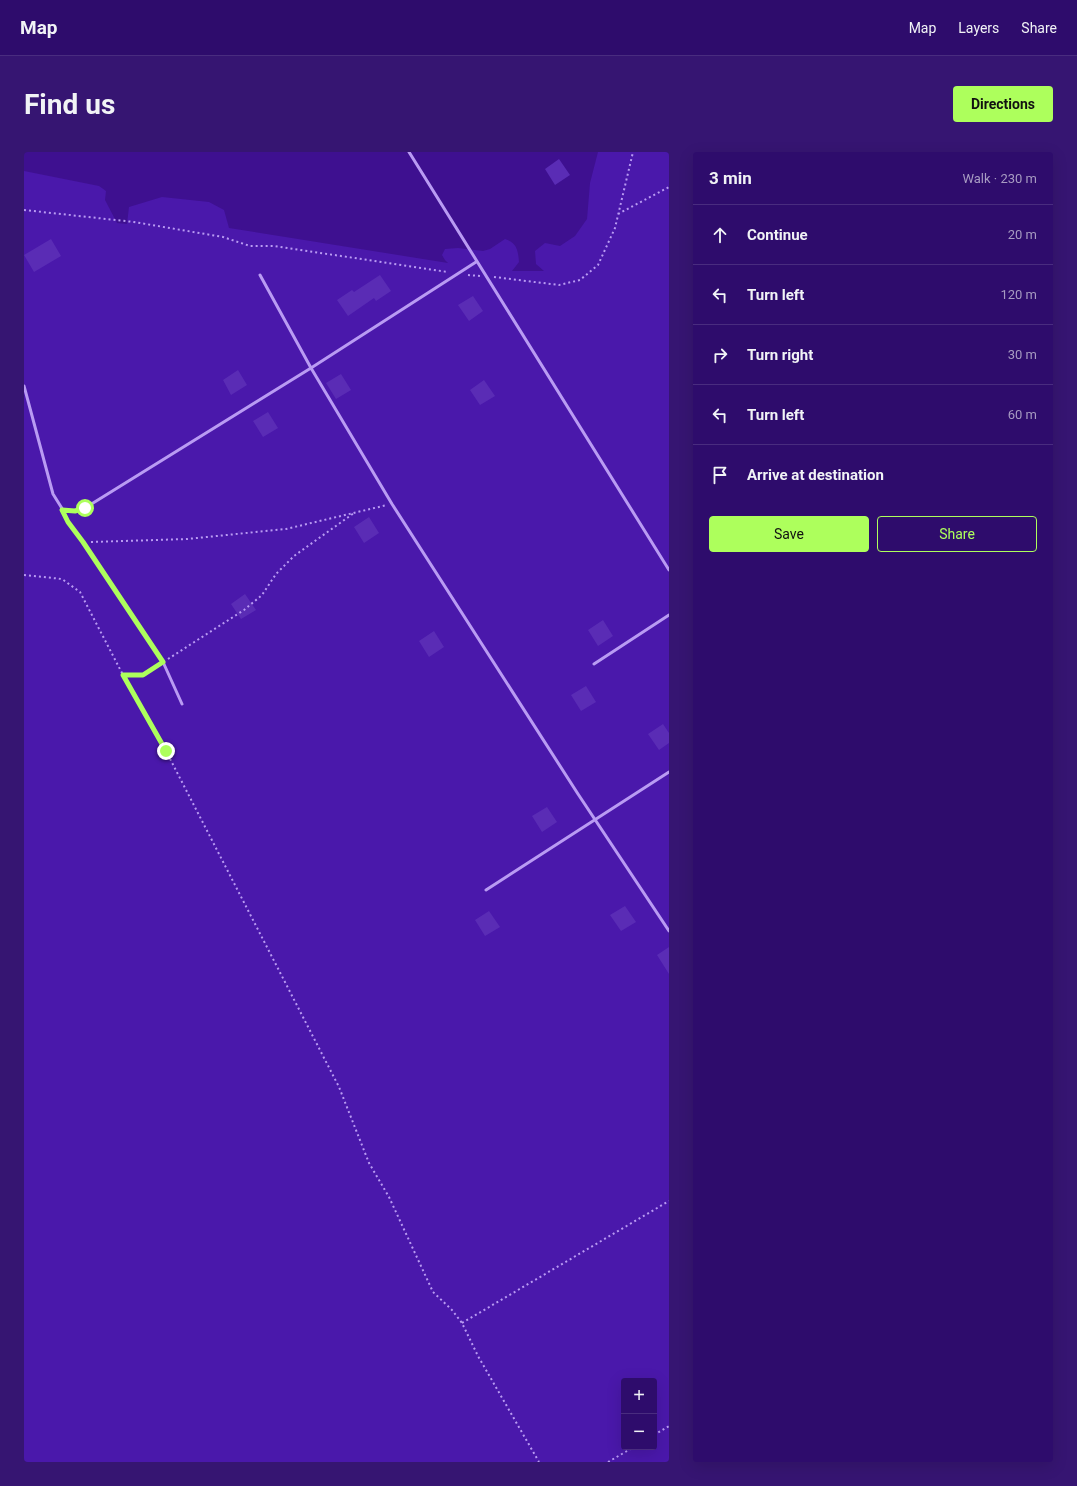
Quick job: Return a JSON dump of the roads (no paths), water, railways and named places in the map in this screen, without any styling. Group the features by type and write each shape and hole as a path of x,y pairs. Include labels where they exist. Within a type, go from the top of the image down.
{"lane":[{"path":"409,152 476,262 669,570"},
{"path":"62,510 75,511 85,508 311,368 476,262"},
{"path":"260,276 311,368 392,504 595,820 669,931"},
{"path":"24,386 53,494 68,522 163,662 182,704"},
{"path":"594,664 669,615"},
{"path":"486,890 669,772"}]}
